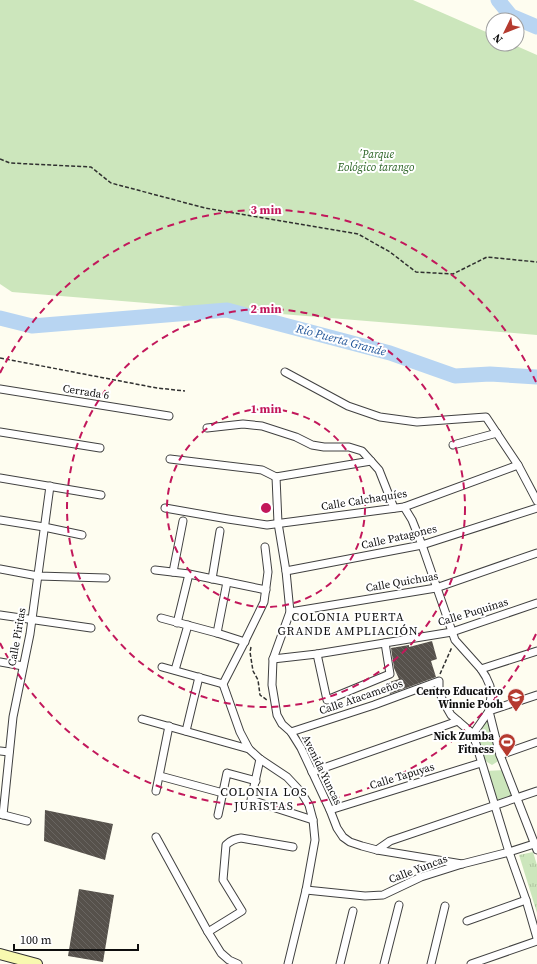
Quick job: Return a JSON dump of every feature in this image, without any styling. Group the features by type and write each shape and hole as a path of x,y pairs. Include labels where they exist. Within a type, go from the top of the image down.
{"main road":[{"path":"0,954 37,964"}],"street":[{"path":"285,372 348,406 380,416 417,422 486,417 518,465 537,501"},
{"name":"Cerrada 6","path":"0,390 169,416"},
{"path":"207,428 243,424 262,426 296,437 312,445 324,447 349,447 362,452 379,470 394,508"},
{"path":"0,432 100,448"},
{"path":"453,445 497,433"},
{"path":"170,459 262,470 276,477 371,461"},
{"name":"Calle Calchaquíes","path":"165,508 228,520 267,525 404,507 518,465"},
{"name":"Avenida Yuncas","path":"276,477 278,523 286,571 290,612 273,659 272,685 277,716 301,748 337,828 343,837 350,842 377,850 462,864"},
{"path":"0,478 101,495"},
{"name":"Calle Piritas","path":"2,815 13,717 30,634 50,486"},
{"path":"404,507 412,520 422,545 455,640 481,669 490,686 491,696 489,712 500,754 536,846"},
{"name":"Calle Patagones","path":"286,571 422,545 537,508"},
{"path":"0,520 44,527 82,536"},
{"path":"173,572 183,521"},
{"path":"212,579 220,531"},
{"path":"265,547 268,572 264,602 223,684 240,732 249,749 260,759 287,777 301,792 309,805 313,820 316,840 306,890 288,964"},
{"name":"Calle Quichuas","path":"290,612 436,588 537,553"},
{"path":"0,569 38,576 106,578"},
{"path":"155,570 189,574 266,590"},
{"path":"177,622 189,574"},
{"path":"217,633 227,582"},
{"name":"Calle Puquinas","path":"273,659 318,654 452,632 537,603"},
{"path":"0,615 91,628"},
{"path":"161,618 217,633 244,643"},
{"path":"175,670 188,625"},
{"path":"318,654 327,700 390,674 385,643"},
{"path":"481,669 537,651"},
{"path":"0,662 23,666"},
{"path":"162,667 223,684"},
{"path":"186,732 199,677"},
{"path":"439,681 439,689 442,699 451,714 473,734 494,805 526,900 537,938"},
{"name":"Calle Atacameños","path":"290,732 374,705 439,681"},
{"path":"473,734 489,712 537,695"},
{"path":"142,719 249,749"},
{"path":"312,772 458,721"},
{"path":"156,791 169,726"},
{"path":"500,754 537,742"},
{"path":"0,751 9,752"},
{"path":"260,759 251,800 313,820"},
{"name":"Calle Tapuyas","path":"330,810 481,763"},
{"path":"218,815 226,772 256,781"},
{"path":"160,776 222,793"},
{"path":"377,850 390,841 537,791"},
{"path":"2,815 27,821"},
{"path":"156,836 221,953 229,960 238,964"},
{"path":"208,932 242,911 223,880 226,845 229,842 242,838 292,847"},
{"name":"Calle Yuncas","path":"306,890 365,896 383,895 421,877 462,864 536,846"},
{"path":"467,920 526,900"},
{"path":"384,964 399,906"},
{"path":"431,964 445,906"},
{"path":"340,964 353,911"},
{"path":"470,964 537,942"}],"path":[{"path":"0,159 10,163 91,167 111,183 205,208 358,234 390,252 416,272 453,274 487,257 537,262"},
{"path":"0,358 157,388 185,391"},
{"path":"439,681 438,677 455,640"},
{"path":"244,643 252,646 250,652 253,671 258,680 260,695 275,706"}],"green space":[{"name":"´Parque Eológico tarango","path":"0,0 413,0 485,32 485,52 525,52 525,50 537,55 537,335 12,292 0,284"},
{"path":"488,716 500,760 492,765 484,760 477,739"},
{"path":"504,770 513,797 495,803 486,771"},
{"path":"533,852 537,865 537,913 519,855"}],"building":[{"path":"432,641 437,659 431,661 436,677 390,694 386,683 399,679 394,668 391,648 409,645 409,647"},
{"path":"45,810 113,824 105,860 44,841"},
{"path":"79,889 114,895 103,962 68,956"}],"waterway":[{"path":"498,0 511,16 537,27"},
{"name":"Río Puerta Grande","path":"0,318 32,326 227,310 390,353 455,376 490,374 537,377"}],"place":[{"name":"Centro Educativo Winnie Pooh","path":"516,712"},
{"name":"Nick Zumba Fitness","path":"507,757"}],"district":[{"name":"COLONIA PUERTA GRANDE AMPLIACIÓN","path":"348,624"},
{"name":"COLONIA LOS JURISTAS","path":"264,799"}]}
